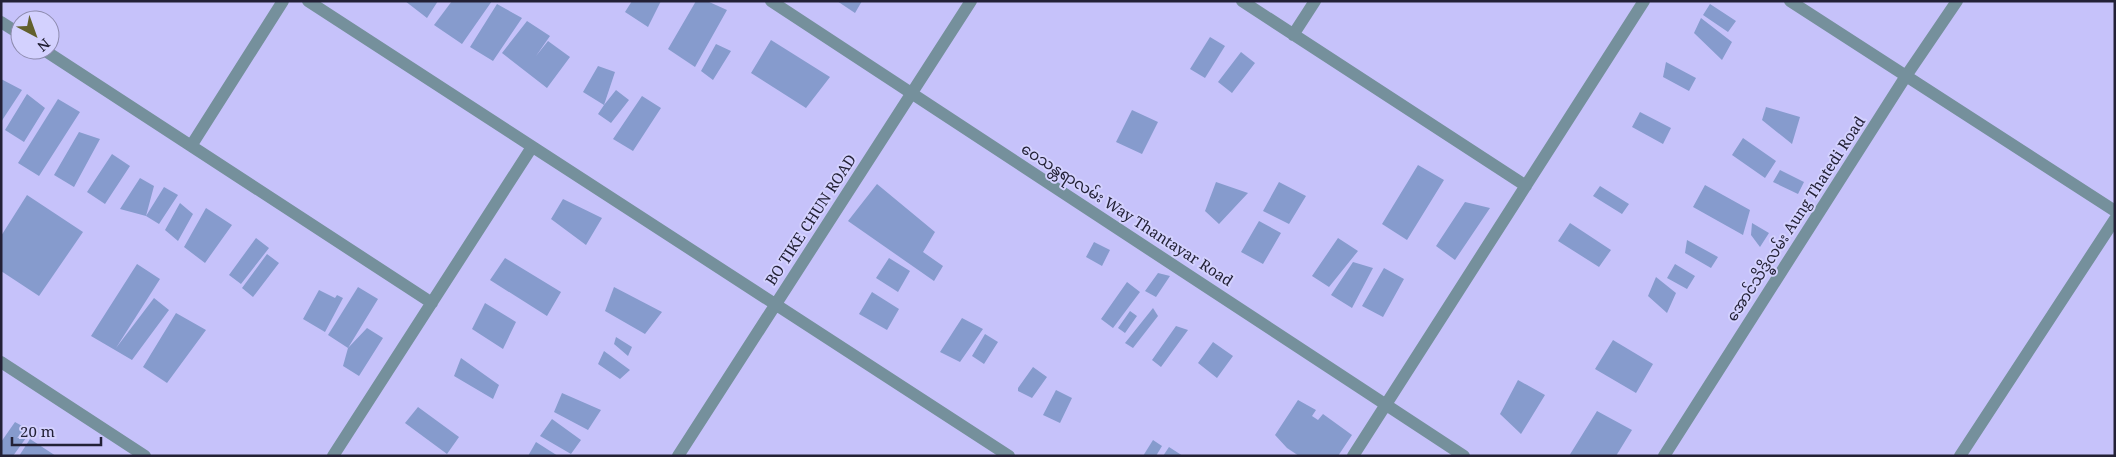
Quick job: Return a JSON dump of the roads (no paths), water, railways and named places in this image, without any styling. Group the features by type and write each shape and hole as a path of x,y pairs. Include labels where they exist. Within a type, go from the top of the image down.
{"street":[{"path":"191,146 283,1"},
{"path":"308,1 1004,454"},
{"name":"ဝေသန္တရာလမ်း Way Thantayar Road","path":"772,1 1464,456"},
{"name":"BO TIKE CHUN ROAD","path":"678,456 971,1"},
{"path":"1242,1 1526,186"},
{"path":"1293,34 1315,1"},
{"path":"1353,456 1644,1"},
{"path":"1790,1 2115,211"},
{"name":"အောင်သိဒ္ဓိလမ်း Aung Thatedi Road","path":"1664,456 1906,76 1957,1"},
{"path":"59,60 432,303"},
{"path":"333,456 532,147"},
{"path":"1960,456 2115,219"},
{"path":"1,362 145,456"}]}
